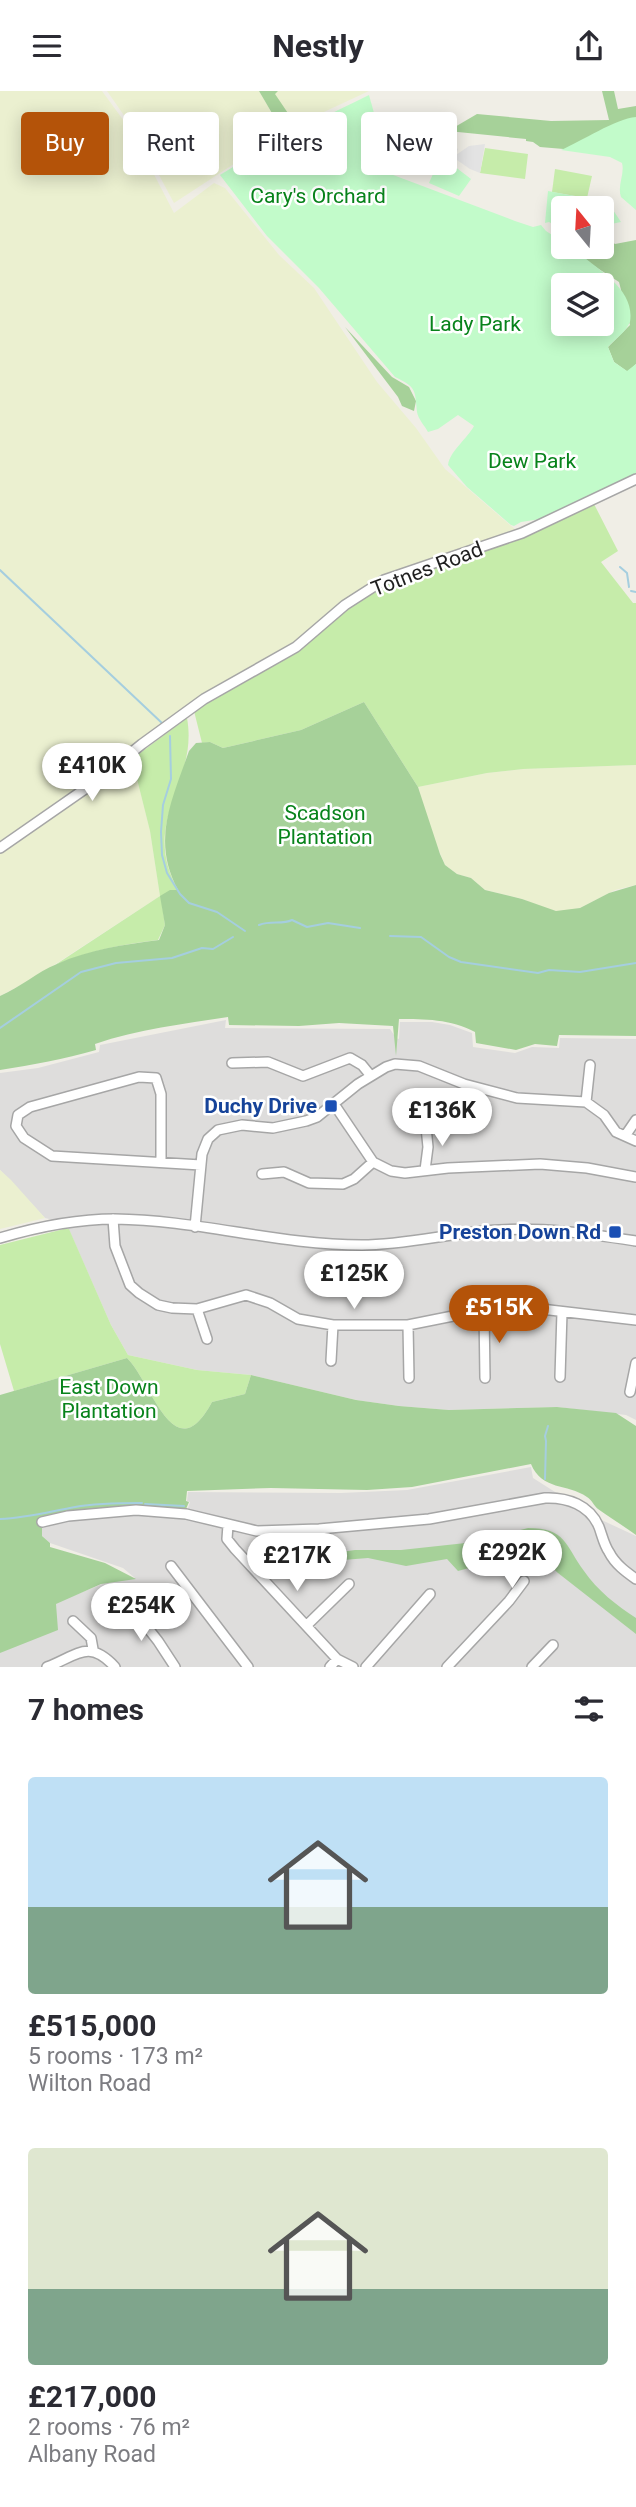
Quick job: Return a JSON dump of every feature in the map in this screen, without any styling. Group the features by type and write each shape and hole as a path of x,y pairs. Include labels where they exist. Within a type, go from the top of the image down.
{"street":[{"name":"Totnes Road","path":"0,848 95,782 204,699 301,644 345,605 384,580 522,533 636,479"},
{"path":"232,1063 268,1062 303,1076 351,1058 362,1065 371,1076"},
{"path":"195,1227 201,1165 208,1139 218,1130 242,1125 273,1128 317,1117 386,1067 407,1064 419,1066 464,1084 517,1098 586,1102 604,1115 617,1132 636,1141"},
{"path":"586,1102 590,1065"},
{"path":"161,1161 161,1094 156,1078 139,1077 30,1107 18,1115 16,1126 24,1138 52,1156 201,1165"},
{"path":"334,1104 373,1163 391,1171 405,1173 540,1164 587,1168 636,1177"},
{"path":"625,1136 636,1120"},
{"path":"425,1170 428,1147 426,1127"},
{"path":"262,1174 284,1173 309,1183 343,1184 354,1179 373,1163"},
{"path":"113,1219 115,1246 130,1285 158,1305 197,1308 246,1295 270,1303 298,1319 333,1325 408,1325 484,1311 541,1309 636,1320"},
{"path":"0,1238 66,1223 113,1219 330,1244 365,1245 516,1229 576,1232 636,1241"},
{"path":"197,1308 207,1339"},
{"path":"484,1311 485,1378"},
{"path":"560,1377 562,1312"},
{"path":"331,1361 333,1325"},
{"path":"408,1325 408,1378"},
{"path":"630,1392 636,1363"},
{"path":"42,1521 136,1510 186,1514 257,1531 362,1526 429,1519 559,1497 571,1500 593,1515 609,1553 622,1569 636,1579"},
{"path":"228,1525 227,1539 337,1659 353,1667"},
{"path":"171,1566 248,1667"},
{"path":"447,1667 513,1602 526,1581 521,1569"},
{"path":"307,1625 349,1584"},
{"path":"366,1667 430,1594"},
{"path":"128,1603 175,1667"},
{"path":"73,1621 91,1638 93,1649"},
{"path":"532,1667 555,1645"},
{"path":"47,1667 58,1665 80,1651 93,1649 105,1656 115,1667"},
{"path":"330,1667 337,1659"}],"shaded area":[{"path":"485,144 480,173 457,160 457,154 469,146"},
{"path":"226,1020 225,1028 390,1029 399,1039 400,1022 432,1022 472,1033 473,1047 515,1053 532,1047 559,1048 560,1038 636,1039 636,1420 626,1415 557,1407 449,1410 399,1406 356,1400 251,1375 197,1370 128,1355 111,1325 66,1223 45,1218 0,1170 0,1073 38,1068 99,1052 100,1045"},
{"path":"531,1467 533,1478 593,1516 636,1536 636,1667 0,1667 0,1652 53,1611 55,1603 105,1583 135,1578 123,1568 50,1543 42,1536 42,1522 118,1511 186,1514 190,1502 187,1501 188,1492 341,1493 407,1490"}],"green space":[{"path":"0,91 102,91 123,120 123,175 154,175 174,213 214,183 225,188 279,255 314,288 377,382 416,428 445,469 517,531 383,575 288,647 206,693 102,772 0,844"},
{"path":"107,91 259,91 271,112 233,112 233,165 219,174 219,112 123,114"},
{"path":"259,91 278,91 275,94 287,112 271,112"},
{"path":"278,91 369,91 324,112 287,112 274,94"},
{"path":"602,91 614,91 618,109 636,106 636,161 600,153 540,147 526,139 457,132 457,126 477,114 551,121 609,120"},
{"path":"369,95 373,112 361,112 361,175 393,175 515,221 533,227 541,225 551,234 551,259 587,259 604,273 551,273 551,336 614,336 614,282 620,288 630,310 630,322 608,347 614,362 627,371 636,364 636,479 570,504 547,518 521,522 514,526 467,487 448,465 452,455 474,426 458,415 438,429 428,432 418,415 415,393 411,386 395,377 319,288 267,236 220,175 233,167 233,175 347,175 347,112 336,112"},
{"path":"636,117 636,210 621,197 622,163 610,157 561,150 609,126"},
{"path":"485,148 528,154 525,179 480,173"},
{"path":"457,168 471,179 459,196 429,183 433,175 457,175"},
{"path":"555,169 592,176 587,196 552,192"},
{"path":"159,175 217,175 174,203"},
{"path":"548,191 575,196 551,196 551,223 545,223"},
{"path":"614,212 621,222 614,223"},
{"path":"636,240 636,364 628,372 614,362 608,347 630,325 619,282 614,279 614,273 605,273 585,260 614,259 614,243"},
{"path":"345,327 392,377 409,387 416,401 414,411 402,406"},
{"path":"594,504 618,551 601,562 633,603 636,603 636,765 523,769 487,773 418,787 364,702 301,730 223,748 210,742 202,743 194,711 261,670 354,601 392,580 540,529"},
{"name":"Scadson Plantation","path":"364,702 418,787 440,854 445,865 457,874 471,878 485,890 556,911 580,908 609,893 636,885 636,1036 559,1035 557,1046 535,1044 516,1050 476,1043 475,1032 457,1024 399,1019 396,1056 393,1026 339,1023 299,1026 229,1025 228,1017 128,1034 95,1044 96,1050 0,1070 0,996 69,959 107,948 159,940 165,925 160,896 170,890 178,890 166,854 167,820 189,751 196,743 210,742 223,748 301,730"},
{"path":"187,718 185,762 167,822 165,843 168,865 178,890 161,896 165,925 158,940 106,949 55,965 160,896 150,831 132,759"},
{"path":"132,759 150,831 160,896 34,978 0,996 0,852"},
{"path":"636,765 636,885 615,890 580,908 564,912 485,890 471,878 457,874 445,865 431,832 418,787 487,773 523,769"},
{"path":"0,1170 11,1180 45,1218 0,1229"},
{"path":"69,1229 111,1325 128,1355 197,1370 251,1375 245,1394 212,1402 198,1421 186,1428 175,1426 165,1416 127,1358 14,1391 0,1344 0,1245"},
{"name":"East Down Plantation","path":"127,1358 165,1416 175,1426 186,1428 198,1421 212,1402 245,1394 251,1375 356,1400 399,1406 449,1410 557,1407 616,1413 636,1426 636,1535 598,1509 587,1497 542,1479 531,1464 412,1487 367,1490 271,1488 187,1491 186,1501 189,1502 186,1509 113,1507 77,1511 42,1520 42,1536 50,1543 50,1547 105,1563 136,1579 101,1584 56,1604 58,1630 0,1653 0,1395"},
{"path":"528,1528 550,1531 563,1540 595,1585 636,1618 636,1634 558,1573 528,1545 506,1550 498,1560 458,1571 447,1559 406,1566 368,1558 343,1560 319,1572 304,1557 355,1550 401,1550 475,1542"}],"waterway":[{"path":"620,567 627,573 629,587"},
{"path":"0,570 163,724"},
{"path":"631,591 636,592"},
{"path":"170,736 171,779 163,805 161,832 162,855 167,873 189,903 217,912 245,931"},
{"path":"259,925 292,920 307,927 328,923 360,928"},
{"path":"390,936 421,937 449,957 461,962 538,973 549,970 580,972 636,963"},
{"path":"0,1028 81,972 116,963 172,958 202,948 213,949 233,937"},
{"path":"545,1479 545,1436 548,1426"},
{"path":"0,1519 92,1505 142,1503"},
{"path":"145,1504 184,1506"}],"place":[{"name":"Duchy Drive","path":"331,1106"},
{"name":"Preston Down Rd","path":"615,1232"}],"park label":[{"name":"Cary's Orchard","path":"318,196"},
{"name":"Lady Park","path":"475,324"},
{"name":"Dew Park","path":"532,461"}]}
